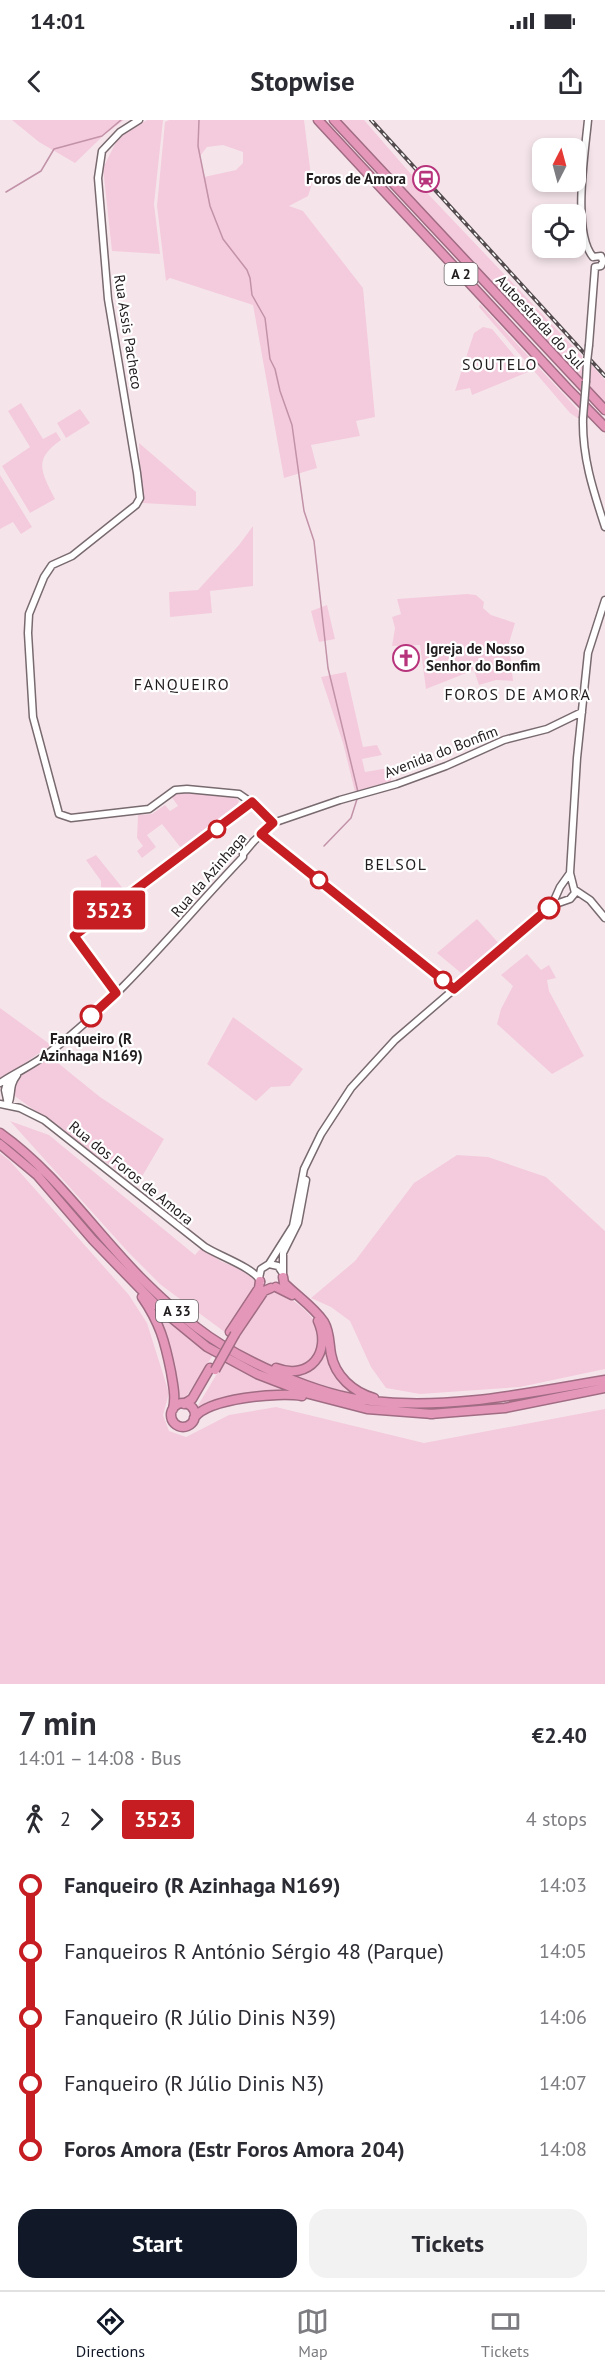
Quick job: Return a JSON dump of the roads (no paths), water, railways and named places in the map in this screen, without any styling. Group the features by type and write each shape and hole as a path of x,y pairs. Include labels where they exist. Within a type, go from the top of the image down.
{"highway":[{"name":"Autoestrada do Sul","path":"318,120 605,427"},
{"name":"Autoestrada do Sul","path":"334,120 605,410"},
{"name":"A 33","path":"0,1133 51,1176 118,1254 170,1305 197,1328 273,1372 359,1400 435,1404 486,1400 605,1380"},
{"name":"A 33","path":"0,1144 37,1175 157,1306 207,1347 257,1374 309,1394 349,1405 388,1412 433,1414 505,1408 605,1388"},
{"path":"118,1266 148,1305 164,1335 176,1398 172,1420 177,1425 188,1426 212,1369"},
{"path":"283,1275 284,1283 323,1321 328,1330 333,1364 350,1386 372,1398 407,1403"},
{"path":"173,1409 192,1399 233,1333 259,1287 260,1280"},
{"path":"233,1333 264,1291 274,1287 293,1297 317,1318 324,1338 324,1346 317,1359 296,1372 259,1362 233,1350"},
{"path":"194,1414 256,1395 274,1394 307,1397 377,1413 433,1414"},
{"path":"184,1404 194,1414"}],"street":[{"name":"Rua Assis Pacheco","path":"139,120 120,132 102,151 99,169 99,205 108,299 140,498 136,506 75,554 52,565 44,577 29,614 31,706 59,814 71,818 148,809 175,790 187,789 239,795 252,802 273,823"},
{"path":"588,120 581,222 587,249 593,257"},
{"path":"593,257 597,255 602,257 587,362 583,440 586,467 605,527"},
{"path":"593,257 591,262 600,266"},
{"path":"569,899 574,888 570,873 588,653 605,600"},
{"name":"Avenida do Bonfim","path":"273,823 340,800 397,784 446,766 504,740 547,729 582,712"},
{"name":"Rua da Azinhaga","path":"0,1083 53,1050 105,1003 169,940 243,857 254,841 273,823"},
{"path":"552,905 570,873"},
{"path":"563,884 567,883 584,896 605,918"},
{"path":"559,891 562,898 569,899"},
{"path":"260,1280 260,1272 292,1226 304,1169 340,1103 373,1063 425,1013 552,905 584,896"},
{"path":"8,1105 11,1084 20,1072"},
{"path":"8,1105 5,1087 10,1077"},
{"path":"10,1093 29,1111"},
{"name":"Rua dos Foros de Amora","path":"0,1104 29,1111 51,1125 205,1247 228,1261 245,1267"},
{"path":"245,1267 264,1286 274,1287 283,1275 283,1253 297,1227 301,1214 310,1158"},
{"path":"245,1267 276,1265 283,1275"}],"waterway":[{"path":"6,192 41,171 54,149 102,136 121,120"},
{"path":"199,120 198,146 210,206 223,239 247,270 252,295 265,318 270,359 292,425 304,511 314,541 328,668 358,792"},
{"path":"324,846 351,818 358,796"}],"railway":[{"path":"371,120 605,376"}],"place":[{"name":"Foros de Amora","path":"426,179"},
{"name":"Igreja de Nosso Senhor do Bonfim","path":"406,658"},
{"name":"Fanqueiro (R Azinhaga N169)","path":"91,1016"}],"district":[{"name":"SOUTELO","path":"500,364"},
{"name":"FANQUEIRO","path":"182,684"},
{"name":"FOROS DE AMORA","path":"518,694"},
{"name":"BELSOL","path":"396,864"}]}
